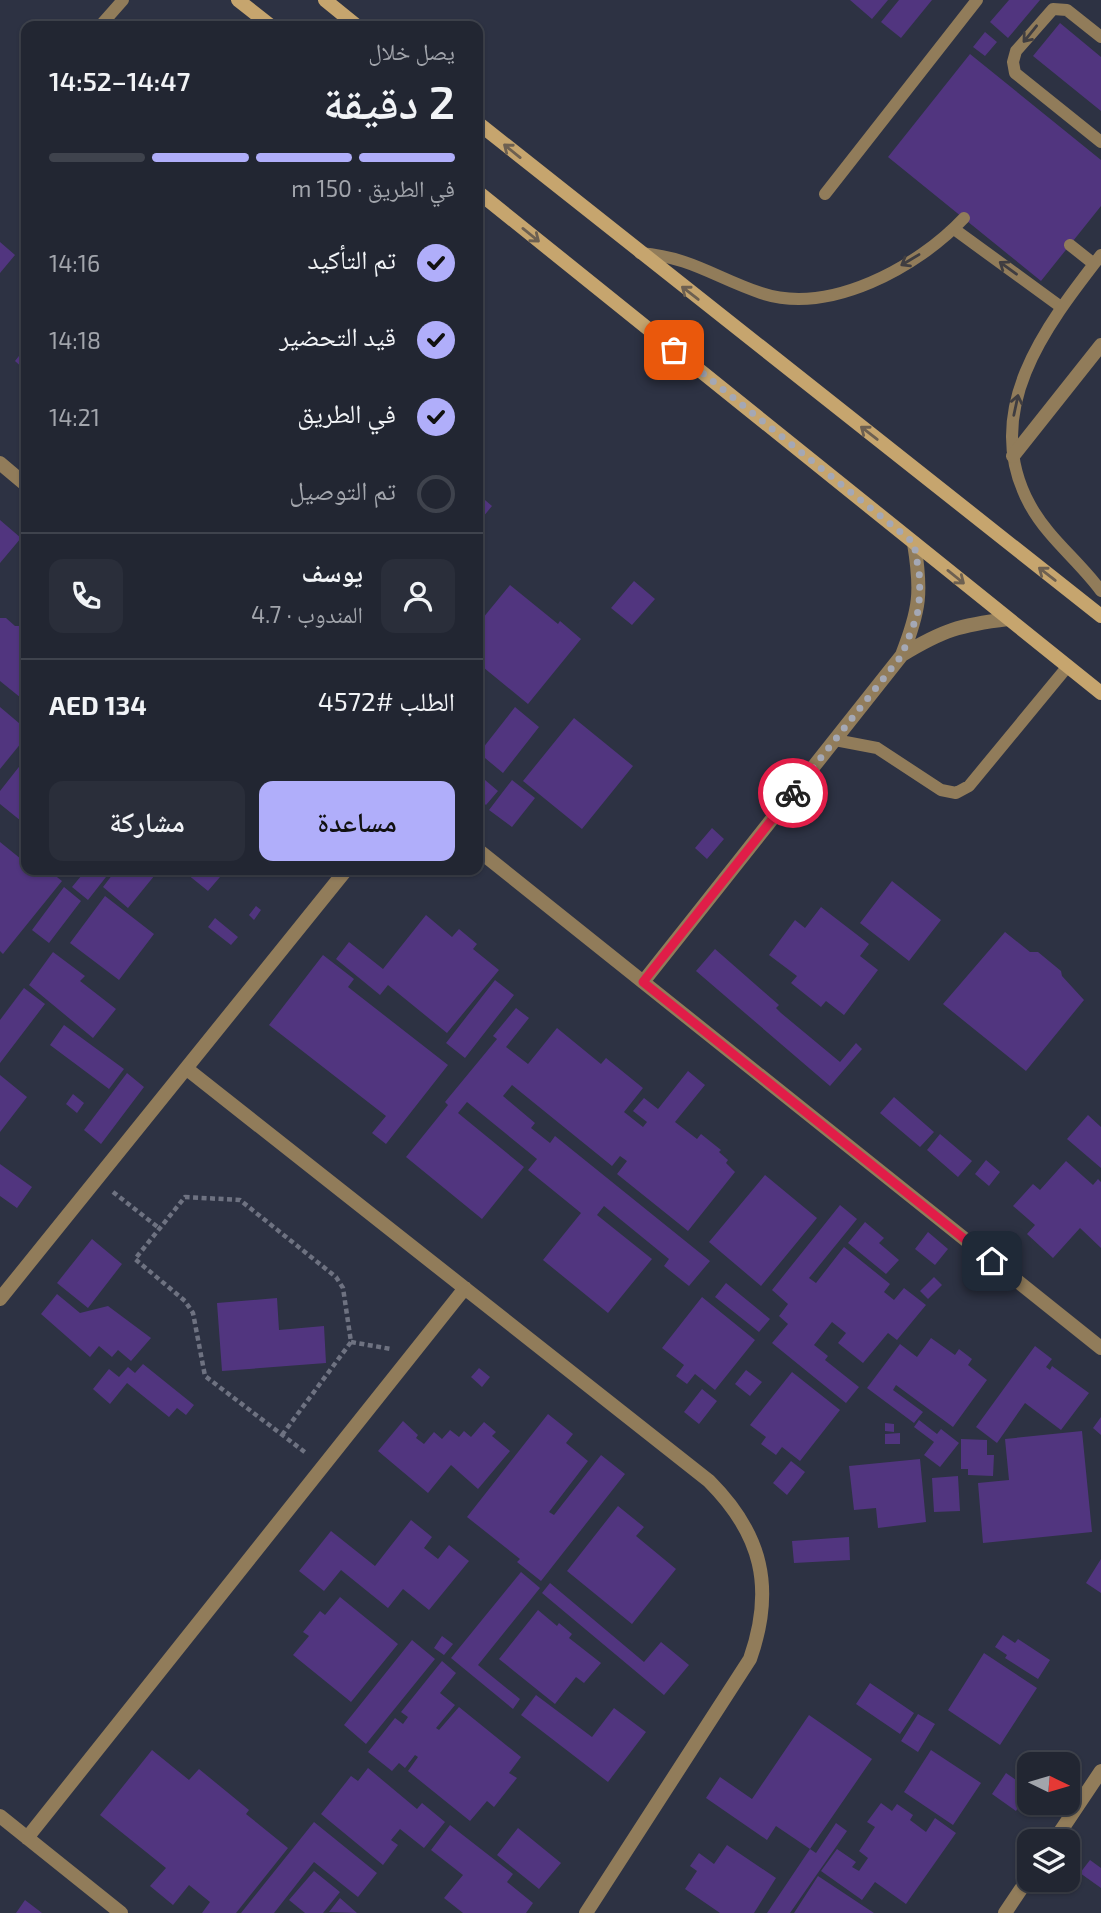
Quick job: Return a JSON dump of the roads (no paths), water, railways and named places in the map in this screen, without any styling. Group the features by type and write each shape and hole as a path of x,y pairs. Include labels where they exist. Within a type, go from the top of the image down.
{"main road":[{"path":"238,0 265,21"},
{"path":"325,0 351,21"},
{"path":"483,127 1101,616"},
{"path":"483,196 1101,693"}],"street":[{"path":"1013,456 1101,345"},
{"path":"0,463 21,481"},
{"path":"643,982 902,655 919,604 920,579 914,543"},
{"path":"902,655 947,630 968,624 1008,619"},
{"path":"483,854 1101,1348"},
{"path":"0,1299 342,875"},
{"path":"187,1069 709,1480 729,1500 745,1524 756,1549 762,1577 761,1623 750,1659 586,1913"},
{"path":"27,1838 465,1288"},
{"path":"1062,1829 1101,1771"},
{"path":"0,1816 121,1913"},
{"path":"1005,1913 1019,1892"}],"lane":[{"path":"104,21 123,0"},
{"path":"824,194 976,0"},
{"path":"1101,37 1068,10 1058,8 1049,11 1016,51 1013,62 1015,73 1101,142"},
{"path":"1044,114 1052,103"},
{"path":"640,253 689,262 766,295 815,299 840,295 863,286 920,254 954,229 964,218"},
{"path":"954,229 1061,307"},
{"path":"1070,245 1097,260 1061,307 1037,345 1020,388 1012,433 1013,456 1019,481 1030,505 1046,529 1101,591"},
{"path":"835,740 877,748 941,790 956,793 969,786 1068,666"}]}
